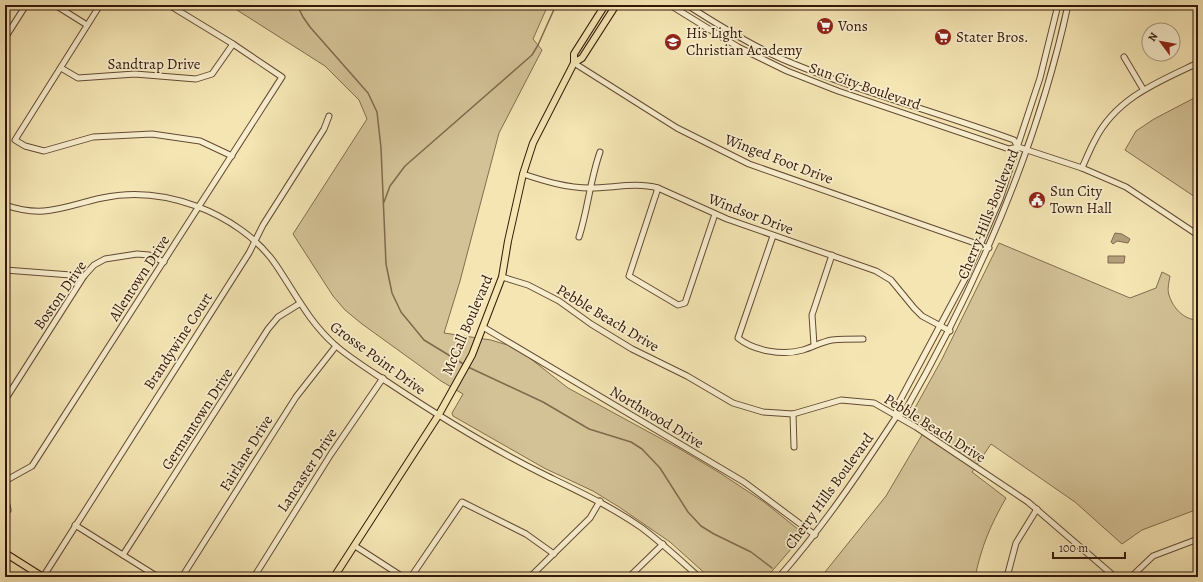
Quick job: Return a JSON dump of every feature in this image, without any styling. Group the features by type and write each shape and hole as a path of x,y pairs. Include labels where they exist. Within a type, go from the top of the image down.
{"main road":[{"name":"McCall Boulevard","path":"334,577 438,416 460,379 472,355 502,277 508,241 523,174 533,143 574,63 574,54 605,5"},
{"name":"McCall Boulevard","path":"574,63 582,58 616,5"},
{"path":"5,553 43,577"}],"street":[{"path":"5,38 26,5"},
{"path":"55,5 87,25"},
{"path":"100,5 15,140 25,146 44,151 93,137 152,134 200,141 232,156"},
{"path":"169,5 233,44"},
{"name":"Sun City Boulevard","path":"670,5 738,47 787,71 838,91 1009,149 1018,147 1082,168 1126,187 1198,236"},
{"name":"Sun City Boulevard","path":"687,5 725,29 782,59 840,81 1014,140 1018,147"},
{"name":"Cherry Hills Boulevard","path":"896,417 897,406 941,326 981,245 1000,199 1040,78 1058,5"},
{"name":"Cherry Hills Boulevard","path":"778,577 815,534 854,481 896,417 905,411 950,331 989,248 1027,150 1046,90 1068,5"},
{"name":"Sandtrap Drive","path":"61,68 78,78 135,74 196,79 212,74 233,44"},
{"name":"Allentown Drive","path":"5,481 32,466 282,77 233,44"},
{"path":"1124,56 1143,89"},
{"name":"Winged Foot Drive","path":"574,63 677,128 743,161 989,248"},
{"path":"1082,168 1095,140 1119,107 1143,89 1198,63"},
{"name":"Brandywine Court","path":"43,577 249,253 254,241 324,129 329,116"},
{"path":"579,237 584,221 589,188 600,152"},
{"name":"Windsor Drive","path":"523,174 550,182 589,188 646,185 658,188 715,214 773,236 876,270 891,280 922,316 950,331"},
{"path":"658,188 629,276 678,305 685,303 715,214"},
{"name":"Grosse Point Drive","path":"5,205 21,210 49,211 104,197 139,194 171,198 199,207 228,222 254,241 275,263 299,304 317,328 336,346 438,416 547,476 600,501 638,525 663,544 699,577"},
{"path":"773,236 738,338 746,344 782,352 802,350 832,340 863,339"},
{"name":"Boston Drive","path":"5,400 84,276 94,265 105,259 137,254 149,255 164,262"},
{"path":"814,345 812,315 832,256"},
{"path":"5,270 84,276"},
{"name":"Pebble Beach Drive","path":"502,277 528,285 559,301 591,324 632,349 687,376 733,403 763,412 793,414 842,400 874,403 896,417 916,427 1038,509 1115,577"},
{"name":"Germantown Drive","path":"123,555 268,329 278,317 299,304"},
{"name":"Northwood Drive","path":"483,328 744,482 815,534"},
{"name":"Fairlane Drive","path":"182,577 296,397 336,346"},
{"name":"Lancaster Drive","path":"254,577 331,454 383,378"},
{"path":"793,414 794,447"},
{"path":"5,495 8,510"},
{"path":"530,577 590,518 600,501"},
{"path":"411,577 462,502 526,534 554,554"},
{"path":"1007,577 1016,543 1038,509"},
{"path":"75,525 158,577"},
{"path":"1131,577 1153,556 1198,539"},
{"path":"629,577 663,544"},
{"path":"355,546 403,577"}],"shaded area":[{"path":"229,5 548,5 533,39 542,50 499,133 460,281 444,333 491,340 517,348 568,388 680,449 764,502 804,534 767,577 709,577 670,542 619,507 593,491 544,468 453,416 452,413 463,394 441,381 345,310 333,296 293,234 367,119 359,100 325,66"},
{"path":"1198,96 1198,199 1125,150 1136,131 1154,119"},
{"path":"1115,233 1122,234 1130,239 1128,243 1117,241 1113,244 1111,242"},
{"path":"999,243 1130,298 1156,288 1162,272 1170,276 1168,291 1176,309 1188,318 1198,320 1198,509 1142,530 1122,544 1075,502 991,444 972,472 1006,498 987,536 975,577 821,577 886,496 926,428 910,417 942,359"},
{"path":"1108,256 1125,256 1124,263 1108,263"}],"waterway":[{"path":"297,5 310,27 368,93 377,112 381,148 386,264 392,293 401,312 424,340 465,365"},
{"path":"384,202 390,186 405,166 532,55 556,5"},
{"path":"468,367 543,402 589,429 631,442 642,449 660,468 688,512 701,526 751,552 772,568"}],"place":[{"name":"Vons","path":"825,26"},
{"name":"Stater Bros.","path":"943,37"},
{"name":"His Light Christian Academy","path":"673,42"},
{"name":"Sun City Town Hall","path":"1037,200"}]}
